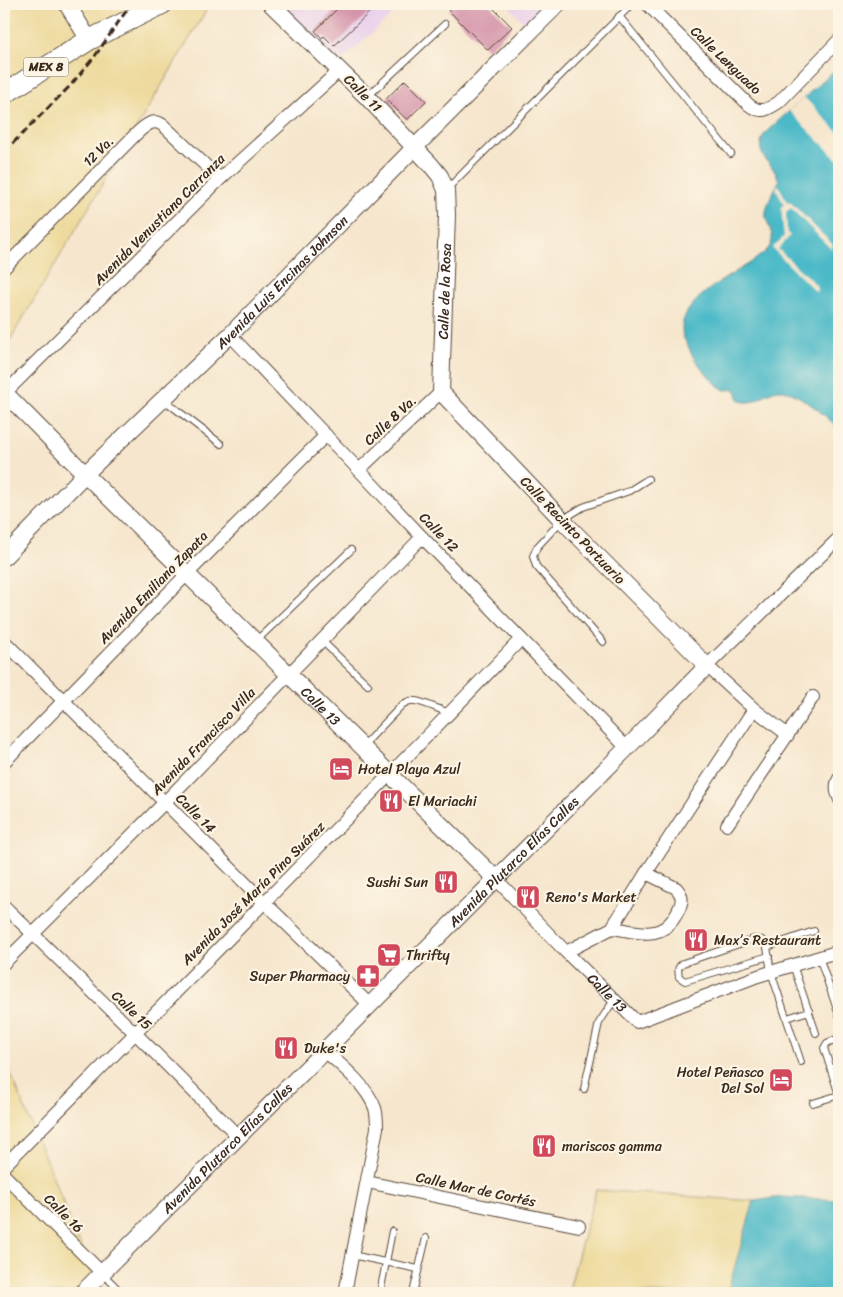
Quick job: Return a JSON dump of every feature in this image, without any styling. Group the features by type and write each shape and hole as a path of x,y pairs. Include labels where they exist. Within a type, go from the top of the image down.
{"main road":[{"name":"MEX 8","path":"4,94 89,40 162,4"}],"street":[{"path":"67,4 89,40"},
{"name":"Calle 11","path":"271,4 340,70 415,147 440,176 446,190"},
{"name":"Avenida Luis Encinas Johnson","path":"4,557 85,474 230,336 558,4"},
{"name":"Calle Lenguado","path":"647,4 750,105 760,110 766,110 779,102 839,40"},
{"name":"Avenida Venustiano Carranza","path":"4,393 220,178 340,70"},
{"name":"12 Va.","path":"4,268 150,122 159,122 164,126 220,178"},
{"name":"Calle de la Rosa","path":"441,392 447,215 446,190"},
{"name":"Calle 12","path":"230,336 627,748"},
{"name":"Calle 8 Va.","path":"359,470 441,392"},
{"name":"Calle Recinto Portuario","path":"441,392 562,520 707,666"},
{"name":"Calle 13","path":"4,393 496,878 566,952 637,1022 771,972"},
{"name":"Avenida Emiliano Zapata","path":"4,762 187,574 326,435"},
{"name":"Avenida Francisco Villa","path":"4,963 164,803 422,537"},
{"name":"Avenida Plutarco Elías Calles","path":"82,1293 707,666 839,538"},
{"name":"Avenida José María Pino Suárez","path":"4,1166 265,903 521,638"},
{"name":"Calle 14","path":"4,641 164,803 370,1005"},
{"path":"707,666 754,709 788,735"},
{"path":"727,824 813,698"},
{"path":"566,952 612,928 754,709"},
{"path":"612,928 654,932 663,929 673,920 682,904 680,892 676,888 646,873"},
{"name":"Calle 15","path":"4,906 239,1137"},
{"path":"771,972 837,953"},
{"path":"325,1051 362,1088 376,1110 377,1128 345,1293"},
{"name":"Calle 16","path":"4,1175 102,1273"},
{"name":"Calle Mar de Cortés","path":"367,1182 579,1226"}],"lane":[{"path":"446,190 632,4"},
{"path":"619,16 731,154"},
{"path":"367,97 445,24"},
{"path":"163,400 221,444"},
{"path":"603,642 536,566 533,556 537,547 562,520 583,507 629,491 648,479"},
{"path":"255,642 351,550"},
{"path":"321,640 368,685"},
{"path":"362,747 398,709 412,700 449,713"},
{"path":"839,774 836,777 833,789 839,804"},
{"path":"767,946 814,931"},
{"path":"769,956 685,981 679,977 678,967 683,963 754,939 765,942 767,946 769,956 771,972 801,1062"},
{"path":"819,957 839,1015"},
{"path":"793,965 816,1032"},
{"path":"584,1089 599,1023 614,1000"},
{"path":"787,1018 809,1011"},
{"path":"813,1103 839,1095 824,1048 827,1043 839,1038"},
{"path":"380,1293 392,1230"},
{"path":"413,1293 426,1238"},
{"path":"352,1255 418,1269"},
{"path":"102,1273 122,1293"}],"shaded area":[{"path":"280,4 404,4 339,63"},
{"path":"507,4 544,4 525,24"}],"sand":[{"path":"4,4 210,4 4,350"},
{"path":"4,1057 100,1293 4,1293"},
{"path":"596,1190 754,1201 727,1293 568,1293"}],"water":[{"path":"839,66 839,429 811,405 785,391 773,391 754,401 744,402 739,400 736,390 721,388 706,374 691,353 683,336 683,323 688,311 696,300 721,281 756,259 770,246 772,235 766,213 768,204 779,181 773,168 762,153 761,141 765,133"},
{"path":"782,1197 839,1200 839,1293 727,1293 754,1201"}],"pier":[{"path":"804,97 839,133 839,161 789,111"},
{"path":"778,184 787,202 789,201 833,245 831,249 791,208 786,212 787,232 790,236 778,249 818,287 816,292 772,248 784,237 781,207 784,204 776,188"}],"building":[{"path":"342,4 378,4 334,46 324,36 322,38 315,31"},
{"path":"455,4 489,4 512,27 488,50 448,10"},
{"path":"405,80 426,101 407,120 386,99"}],"railway":[{"path":"4,152 70,86 95,56 131,4"}],"place":[{"name":"Hotel Playa Azul","path":"341,769"},
{"name":"El Mariachi","path":"391,801"},
{"name":"Sushi Sun","path":"446,882"},
{"name":"Reno's Market","path":"528,897"},
{"name":"Max’s Restaurant","path":"696,940"},
{"name":"Thrifty","path":"389,955"},
{"name":"Super Pharmacy","path":"368,976"},
{"name":"Duke's","path":"286,1048"},
{"name":"Hotel Peñasco Del Sol","path":"781,1080"},
{"name":"mariscos gamma","path":"544,1146"}]}
